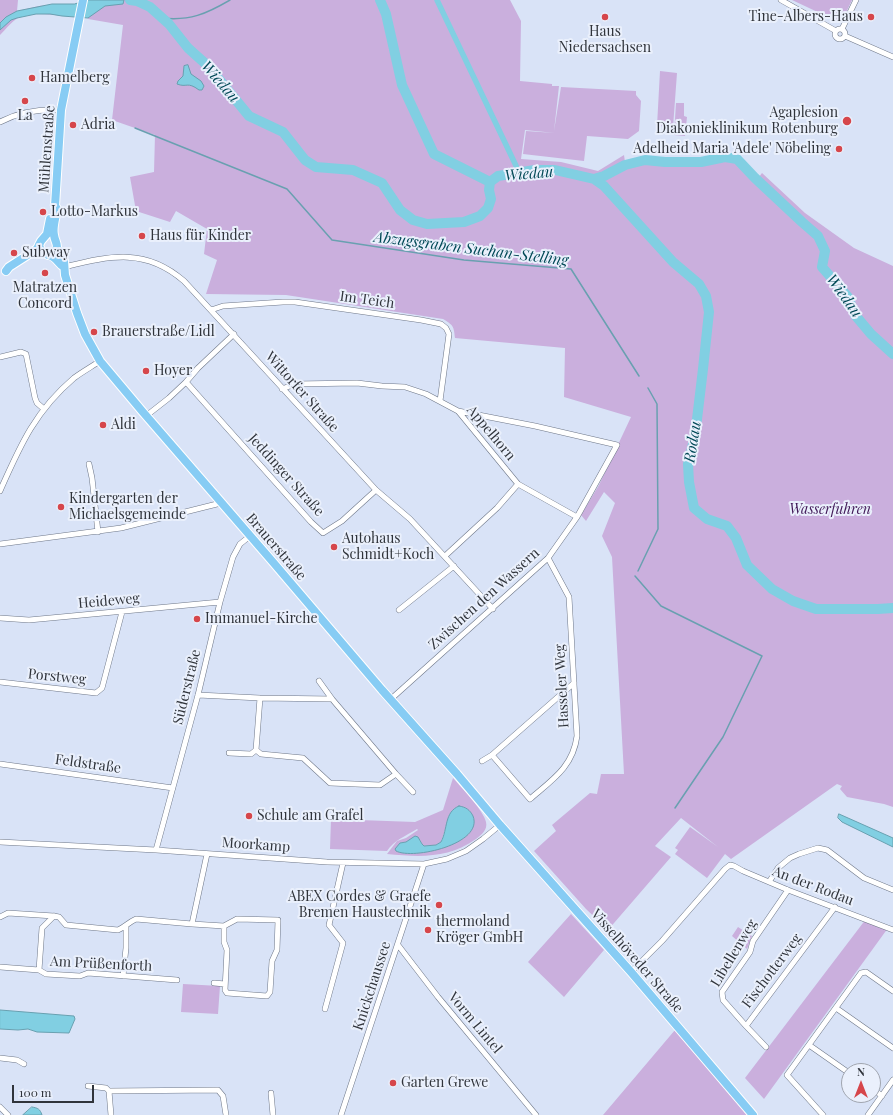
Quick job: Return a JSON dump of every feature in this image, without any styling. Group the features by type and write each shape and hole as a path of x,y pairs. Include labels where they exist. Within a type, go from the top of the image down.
{"main road":[{"name":"Mühlenstraße","path":"55,239 53,230 57,209 61,110 83,0"},
{"name":"Mühlenstraße","path":"41,242 47,234 53,208 56,206"},
{"path":"50,237 55,239 57,242 57,248 54,253 40,256 16,268 3,272 32,253 41,242 50,237"},
{"path":"41,242 41,251 55,257 60,265 64,267"},
{"name":"Brauerstraße","path":"57,248 64,261 64,267 77,313 85,334 100,361 376,684 457,774 500,825"},
{"name":"Visselhöveder Straße","path":"500,825 631,972 753,1115"}],"street":[{"path":"781,0 836,31 842,29 856,0"},
{"path":"842,29 845,36 893,57"},
{"path":"836,31 835,35 838,38 841,39 845,36"},
{"path":"0,122 29,112 47,109 61,110"},
{"name":"Wittorfer Straße","path":"64,267 131,256 150,260 175,273 234,334 282,389 376,490 410,519 493,608"},
{"name":"Im Teich","path":"211,310 223,306 295,302 441,324 446,328 450,339 440,400"},
{"path":"146,416 170,398 198,368 234,334"},
{"path":"0,357 21,352 26,354 34,398 44,409"},
{"path":"0,491 27,433 44,409 74,378 100,361"},
{"name":"Jeddinger Straße","path":"186,382 311,522 323,533 342,521 376,490"},
{"name":"Appelhorn","path":"282,389 295,384 357,383 405,387 440,400 458,411 518,484 577,517"},
{"name":"Zwischen den Wassern","path":"391,699 548,558 577,517 617,445 535,426 458,411"},
{"path":"89,464 98,532"},
{"path":"445,556 497,508 518,484"},
{"path":"0,544 121,528 221,503"},
{"name":"Süderstraße","path":"156,850 198,695 220,602 233,557 240,544 250,536"},
{"name":"Hasseler Weg","path":"492,755 530,799 566,766 576,747 577,736 569,597 548,558"},
{"path":"399,610 454,566"},
{"name":"Heideweg","path":"0,618 29,620 220,602"},
{"name":"Porstweg","path":"0,682 96,693 102,688 122,612"},
{"path":"319,681 332,699 413,792"},
{"path":"482,761 492,755 574,683"},
{"path":"198,695 332,699"},
{"path":"229,753 251,754 256,750 260,698"},
{"path":"256,750 261,754 303,758 330,783 380,785 396,774"},
{"name":"Feldstraße","path":"0,764 173,788"},
{"name":"Moorkamp","path":"0,842 156,850 343,863 424,864 447,859 466,851 483,840 500,825"},
{"path":"769,882 778,868 790,858 818,848 827,850 864,878 893,890"},
{"path":"192,924 207,854"},
{"path":"325,1010 343,943 329,925 343,863"},
{"name":"Knickchaussee","path":"341,1115 424,864"},
{"name":"An der Rodau","path":"631,972 729,866 734,866 788,890 893,930"},
{"name":"Libellenweg","path":"746,1026 723,1000 722,992 750,952 753,941 788,890"},
{"name":"Fischotterweg","path":"766,1047 746,1026 835,907"},
{"path":"0,917 8,913 54,916 59,917 66,925 118,930 126,927 130,922 136,919 224,926 237,919 278,920 277,950 272,961 270,992 267,996 227,993 225,990 227,950 224,942 224,926"},
{"path":"39,970 42,928 54,916"},
{"path":"124,976 126,927"},
{"name":"Vorm Lintel","path":"398,945 438,997 536,1115"},
{"name":"Am Prüßenforth","path":"0,967 39,970 46,974 80,976 88,973 177,980"},
{"path":"823,1115 787,1075 861,973 866,972 893,991"},
{"path":"214,983 225,984"},
{"path":"836,1008 893,1048"},
{"path":"809,1045 841,1067"},
{"path":"0,1058 17,1060 24,1064"},
{"path":"868,1115 893,1080"},
{"path":"88,1086 106,1088 109,1091 218,1090 223,1096 226,1115"},
{"path":"109,1091 111,1115"},
{"path":"271,1093 274,1115"},
{"path":"0,1107 8,1115"}],"green space":[{"path":"0,0 18,0 17,11 39,6 61,4 62,16 40,14 23,16 13,21 0,35"},
{"name":"Wasserfuhren","path":"90,0 510,0 521,21 520,81 559,86 554,131 561,87 636,91 636,95 641,101 639,131 628,139 587,136 584,161 523,154 526,131 555,133 525,130 521,159 561,162 598,171 624,155 625,162 645,157 660,159 696,159 730,154 739,156 759,177 762,173 805,213 854,248 893,266 893,807 847,797 840,789 842,786 837,784 731,859 725,854 707,878 675,854 678,850 675,848 690,827 718,847 681,818 655,846 671,857 608,930 586,909 534,851 556,831 552,825 590,793 597,794 601,774 624,774 612,557 602,536 615,503 604,492 586,521 581,515 599,485 631,417 564,397 565,348 455,338 452,326 443,319 286,295 206,294 217,260 204,254 207,229 176,211 170,222 136,211 130,177 154,172 155,135 112,120 123,25 88,19"},
{"path":"792,0 852,0 841,23"},
{"path":"660,71 677,73 673,127 657,126"},
{"path":"676,103 684,103 684,116 687,117 685,136 674,135"},
{"path":"453,778 472,799 481,812 486,822 486,827 482,834 465,846 433,855 410,856 387,854 397,841 387,851 330,849 331,819 415,822 443,810","holes":["446,827 445,847 426,851 400,843 420,840 424,846 436,845 441,842","417,829 418,830 406,838 397,841"]},
{"path":"571,914 604,950 564,997 528,962"},
{"path":"866,919 888,928 764,1099 745,1078"},
{"path":"738,927 752,936 747,949 732,936"},
{"path":"183,984 220,986 218,1014 181,1012"},
{"path":"675,1030 753,1115 603,1115"}],"water":[{"path":"89,0 124,0 123,4 105,6 88,18 36,14 11,20 0,30 0,23 6,17 17,11 52,4 74,4"},
{"path":"188,65 191,74 201,81 204,86 202,90 189,85 177,84 183,76 184,66"},
{"path":"459,806 466,808 473,816 474,826 468,835 458,842 431,851 405,853 396,851 395,849 400,843 406,842 415,836 418,837 424,846 436,845 441,842 451,812"},
{"path":"839,814 893,838 893,847 842,822 838,818"},
{"path":"0,1010 74,1016 75,1019 69,1033 37,1032 28,1029 0,1029"},
{"path":"32,1107 38,1109 42,1115 23,1115"}],"waterway":[{"name":"Wiedau","path":"130,0 137,1 150,7 169,24 188,48 208,66 249,116 283,132 305,160 316,167 353,170 382,183 400,210 413,220 427,224 464,222 480,216 488,208 491,199 489,190 490,182 498,176 535,170 555,170 594,179 604,176 625,165 645,160 665,162 701,162 725,157 737,159 755,178 818,236 825,251 822,267 848,297 855,315 871,334 893,354"},
{"path":"162,18 172,19 198,15 230,0"},
{"path":"380,0 386,14 402,85 434,154 490,182"},
{"path":"437,0 519,172"},
{"name":"Abzugsgraben Suchan-Stelling","path":"135,128 287,189 332,240 464,260 571,269 639,376"},
{"name":"Rodau","path":"594,179 604,186 673,262 699,284 706,296 709,312 703,369 695,436 688,464 689,482 694,508 707,519 727,526 736,538 747,565 772,589 793,601 816,609 893,608"},
{"name":"Abzugsgraben Suchan-Stelling","path":"638,571 658,529 657,404 648,388"},
{"name":"Abzugsgraben Suchan-Stelling","path":"635,576 661,606 762,656 723,737 675,808"}],"place":[{"name":"Haus Niedersachsen","path":"605,17"},
{"name":"Tine-Albers-Haus","path":"871,17"},
{"name":"Hamelberg","path":"32,78"},
{"name":"La","path":"25,101"},
{"name":"Agaplesion Diakonieklinikum Rotenburg","path":"847,121"},
{"name":"Adria","path":"73,125"},
{"name":"Adelheid Maria 'Adele' Nöbeling","path":"839,149"},
{"name":"Lotto-Markus","path":"43,212"},
{"name":"Haus für Kinder","path":"142,236"},
{"name":"Subway","path":"14,253"},
{"name":"Matratzen Concord","path":"45,273"},
{"name":"Brauerstraße/Lidl","path":"94,332"},
{"name":"Hoyer","path":"146,371"},
{"name":"Aldi","path":"103,425"},
{"name":"Kindergarten der Michaelsgemeinde","path":"61,507"},
{"name":"Autohaus Schmidt+Koch","path":"334,547"},
{"name":"Immanuel-Kirche","path":"197,619"},
{"name":"Schule am Grafel","path":"249,816"},
{"name":"ABEX Cordes & Graefe Bremen Haustechnik","path":"439,905"},
{"name":"thermoland Kröger GmbH","path":"428,930"},
{"name":"Garten Grewe","path":"393,1083"}]}
